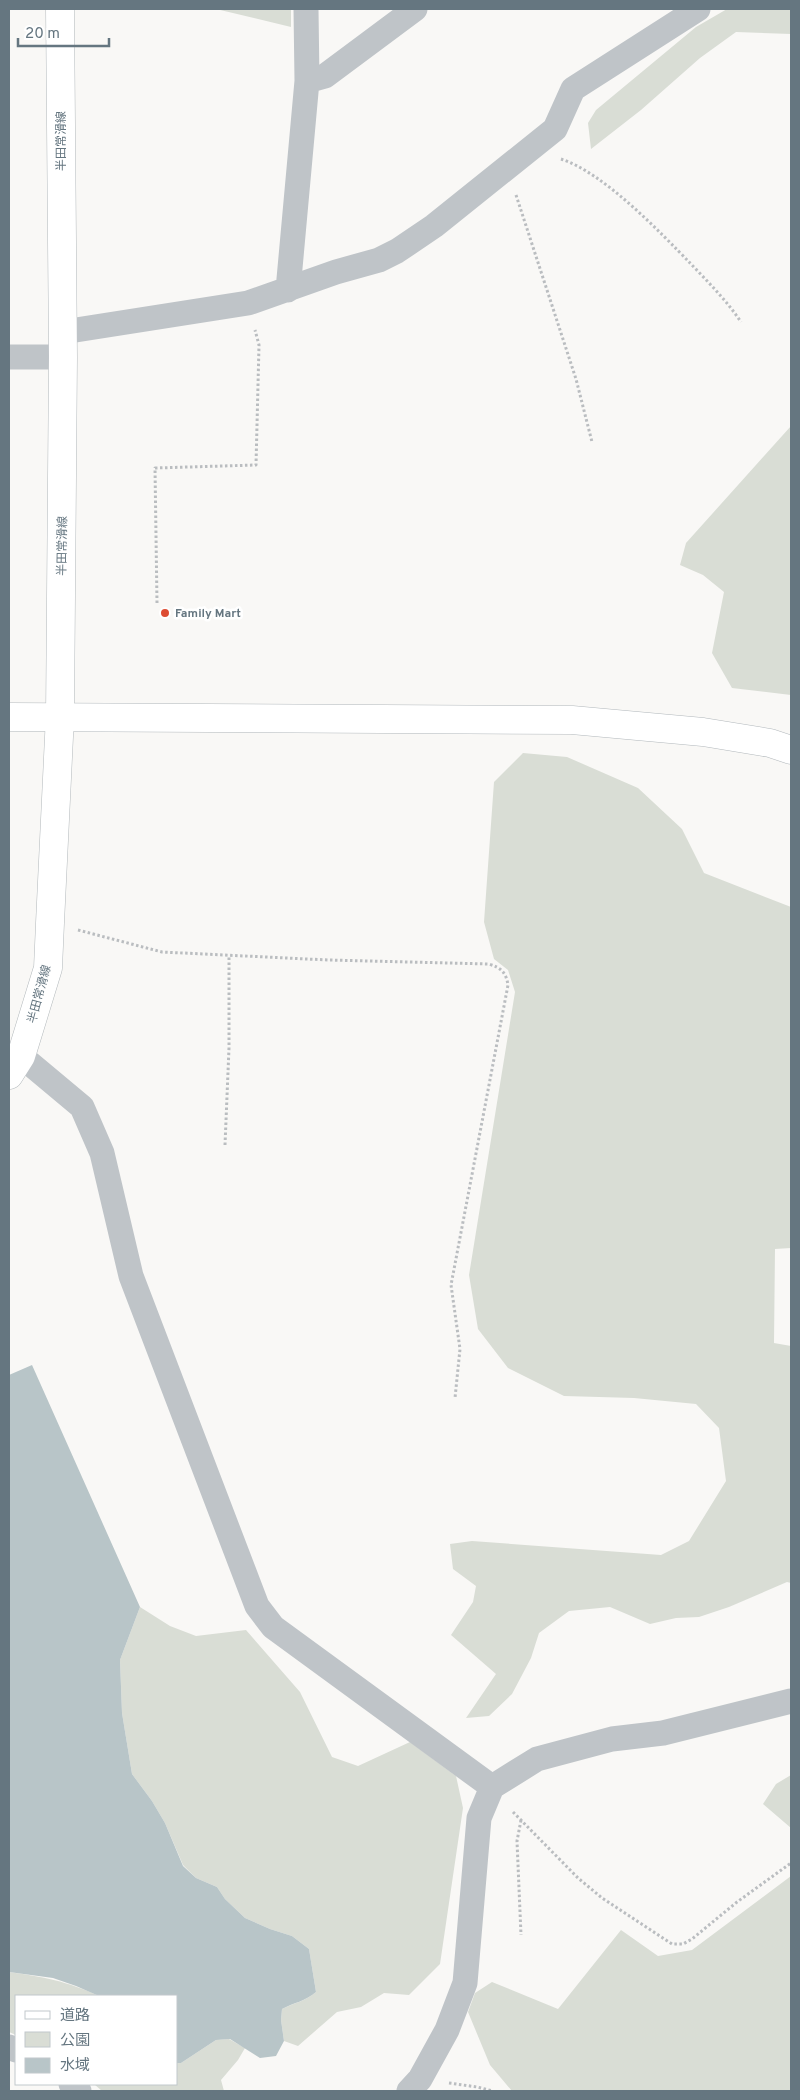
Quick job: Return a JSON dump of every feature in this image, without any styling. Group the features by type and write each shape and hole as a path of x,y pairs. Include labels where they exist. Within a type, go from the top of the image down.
{"main road":[{"name":"半田常滑線","path":"15,1066 48,968 60,716 63,345 60,9"},
{"path":"9,717 572,720 703,732 770,743 791,750"}],"street":[{"path":"288,290 308,81 306,9"},
{"path":"308,81 325,76 415,9"},
{"path":"9,358 248,303 336,272 379,260 397,251 434,226 555,129 573,89 688,11"},
{"path":"15,1066 82,1107 102,1153 131,1276 257,1606 273,1627 492,1787"},
{"path":"414,2085 448,2030 465,1983 479,1818 492,1787 537,1759 612,1739 663,1733 791,1701"}],"path":[{"path":"534,146 549,155 573,163 596,177 658,230 712,287 741,322"},
{"path":"502,171 517,196 576,379 592,442"},
{"path":"157,603 155,468 256,465 259,345 248,303"},
{"path":"50,923 162,952 489,964 500,968 506,976 508,985 452,1285 460,1349 455,1398"},
{"path":"225,1145 229,1048 229,955"},
{"path":"492,1787 521,1820 578,1878 602,1898 672,1944 683,1944 692,1939 737,1902 791,1863"},
{"path":"521,1820 517,1841 521,1935"},
{"path":"414,2085 477,2087 493,2091"}],"green space":[{"path":"216,9 291,9 291,27"},
{"path":"727,9 791,9 791,34 736,32 700,58 641,110 591,149 588,123 596,110 696,27"},
{"path":"791,426 791,695 732,688 712,653 724,592 703,575 680,565 686,543"},
{"path":"523,753 567,757 638,788 682,829 704,873 791,907 791,1248 775,1249 774,1343 791,1346 791,1583 787,1582 729,1607 699,1617 676,1618 650,1624 610,1607 569,1611 539,1633 531,1658 512,1694 489,1716 466,1718 496,1674 451,1635 473,1602 476,1586 453,1569 450,1544 472,1541 661,1555 689,1541 726,1481 719,1428 696,1404 634,1398 564,1396 508,1368 478,1329 469,1275 515,992 508,970 494,959 484,922 494,782"},
{"path":"140,1607 170,1626 196,1636 246,1630 300,1692 332,1757 358,1766 410,1742 456,1776 463,1808 440,1964 409,1995 384,1993 361,2007 337,2012 298,2046 284,2041 281,2020 282,2009 304,2000 316,1992 309,1949 292,1936 245,1918 225,1899 217,1887 196,1878 183,1865 165,1823 152,1801 132,1774 122,1713 120,1660"},
{"path":"791,1775 791,1828 763,1804 776,1784"},
{"path":"791,1876 791,2091 512,2091 490,2065 468,2012 475,1993 492,1982 558,2009 621,1930 658,1956 692,1950"},
{"path":"9,1972 55,1980 96,1995 15,1995 15,2035 9,2032"},
{"path":"229,2039 245,2048 238,2060 221,2080 224,2091 102,2091 95,2085 178,2085 178,2063 181,2063 216,2040"}],"water":[{"path":"32,1365 140,1607 120,1660 122,1713 132,1774 152,1801 165,1823 183,1866 196,1878 217,1887 225,1899 245,1918 292,1936 309,1949 316,1992 304,2000 282,2009 281,2020 284,2041 276,2056 260,2058 230,2039 216,2040 181,2063 178,2063 178,1995 97,1995 53,1978 9,1972 9,1375"}],"place":[{"name":"Family Mart","path":"165,613"}]}
